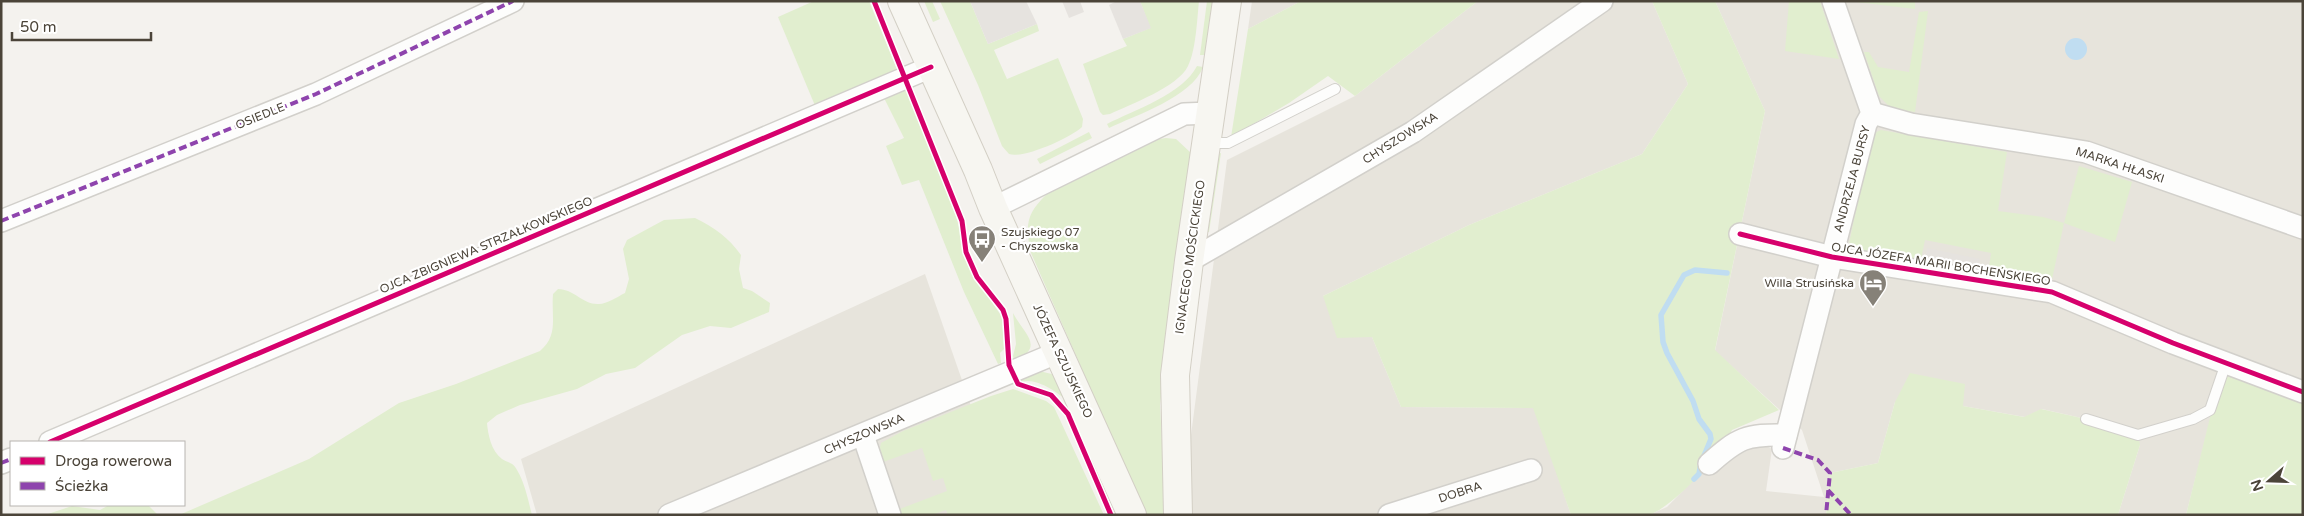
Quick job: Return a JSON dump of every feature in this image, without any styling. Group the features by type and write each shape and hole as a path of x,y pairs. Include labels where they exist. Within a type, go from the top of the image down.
{"street":[{"name":"OSIEDLE","path":"1,221 316,94 513,1"},
{"name":"JÓZEFA SZUJSKIEGO","path":"902,1 1132,515"},
{"name":"IGNACEGO MOŚCICKIEGO","path":"1178,515 1175,375 1189,261 1227,1"},
{"name":"CHYSZOWSKA","path":"1189,261 1413,132 1602,1"},
{"name":"ANDRZEJA BURSY","path":"1709,464 1732,443 1761,434 1784,442 1866,124 1872,113 1833,1"},
{"name":"OJCA ZBIGNIEWA STRZAŁKOWSKIEGO","path":"52,441 931,67"},
{"path":"993,208 1184,114 1210,113"},
{"name":"MARKA HŁASKI","path":"1872,113 1912,124 2086,152 2303,228"},
{"name":"OJCA JÓZEFA MARII BOCHEŃSKIEGO","path":"1740,234 1832,257 2052,292 2226,363 2303,392"},
{"name":"CHYSZOWSKA","path":"669,515 1059,352"},
{"path":"863,435 890,515"},
{"name":"DOBRA","path":"1388,515 1531,470"}],"lane":[{"path":"1206,143 1228,143 1335,89"},
{"path":"2086,419 2138,435 2193,420 2210,410 2226,363"}],"shaded area":[{"path":"970,1 1026,1 1037,24 988,44"},
{"path":"1062,1 1080,1 1084,12 1069,18"},
{"path":"1117,1 1140,1 1151,28 1123,39 1109,5"},
{"path":"1252,1 1301,1 1248,29"},
{"path":"1478,1 1652,1 1688,84 1642,154 1469,225 1323,296 1372,337 1401,407 1535,408 1571,515 1188,515 1185,481 1227,160 1355,96"},
{"path":"1715,1 2303,1 2303,392 2212,413 2186,515 2118,515 2140,445 2086,419 2042,409 2025,417 1963,406 1895,402 1878,463 1830,473 1826,515 1649,515 1667,507 1709,464 1761,443 1772,449 1766,491 1824,497 1802,430 1715,351 1765,111"},
{"path":"1927,248 1980,259 1978,271 1925,261"},
{"path":"925,274 1009,515 537,515 521,459"}],"green space":[{"path":"814,1 869,1 898,72 816,108 778,17"},
{"path":"924,1 932,1 940,19 933,22"},
{"path":"940,1 970,1 988,44 1037,24 1039,31 994,50 1007,79 1058,58 1083,119 1082,127 1068,137 1047,147 1016,155 1009,154 1002,146 978,85"},
{"path":"1140,1 1199,1 1196,35 1191,59 1183,74 1164,88 1110,114 1103,115 1100,112 1083,64 1127,46 1123,39 1150,28"},
{"path":"1207,1 1217,1 1208,55 1200,55"},
{"path":"1301,1 1478,1 1355,96 1328,76 1289,103 1231,137 1248,29"},
{"path":"1652,1 1715,1 1765,111 1715,350 1779,410 1732,430 1719,452 1697,478 1661,509 1651,514 1571,515 1533,408 1401,407 1372,337 1337,338 1323,296 1469,225 1642,154 1688,84"},
{"path":"1789,1 1820,1 1839,59 1785,51"},
{"path":"1848,1 1915,1 1915,9"},
{"path":"1928,11 1915,112 1892,109 1879,96 1864,52 1869,52 1878,67 1909,72 1919,12"},
{"path":"1197,66 1203,67 1197,78 1176,96 1109,128 1107,124 1144,107 1181,85"},
{"path":"906,87 956,216 971,271 1002,317 1004,349 1000,353 1001,363 998,364 964,292 919,180 902,185 886,146 904,138 884,98"},
{"path":"1881,130 2007,152 1998,211 2043,217 2064,223 2051,284 1988,274 1991,253 1925,240 1920,264 1848,249 1869,143 1874,133"},
{"path":"1089,132 1092,138 1040,164 1037,159"},
{"path":"1159,139 1176,139 1191,153 1160,405 1166,515 1146,515 1031,253 1028,227 1031,214 1047,194"},
{"path":"1221,153 1209,232 1204,232 1214,155"},
{"path":"2079,166 2132,182 2115,242 2064,223"},
{"path":"695,218 721,234 741,255 739,269 743,288 752,291 770,303 769,312 731,328 710,326 682,335 635,368 606,374 577,389 520,405 497,415 487,423 489,437 495,452 502,459 514,465 520,475 532,515 179,515 309,459 399,403 456,384 540,351 550,339 553,325 553,294 558,289 569,291 593,304 602,304 612,300 625,293 629,279 623,249 627,240 664,220"},
{"path":"1013,313 1027,334 1031,345 1029,351 1024,356 1014,361 1013,356 1016,344"},
{"path":"2226,363 2303,392 2303,514 2186,515 2218,385"},
{"path":"1039,371 1056,375 1068,402 1040,383 1022,382 1020,377"},
{"path":"1910,373 1965,384 1963,406 2024,417 2041,409 2086,419 2138,435 2140,445 2118,515 1826,515 1830,473 1878,463 1895,402"},
{"path":"1013,389 1046,401 1054,407 1104,515 948,515 946,510 932,515 899,515 897,510 947,491 943,478 933,481 922,448 883,462 879,451 881,443 903,431"},
{"path":"72,506 100,510 107,506 149,506 158,515 45,515"}],"water":[{"path":"2076,38 2084,41 2087,49 2084,57 2076,60 2068,57 2065,49 2068,41"}],"waterway":[{"path":"1694,479 1699,474 1701,463 1711,439 1710,434 1699,419 1693,401 1667,353 1663,342 1661,315 1684,275 1695,270 1727,273"}],"marked path":[{"path":"1,221 316,94 513,1"},
{"path":"1783,448 1818,460 1830,473 1826,515"},
{"path":"1,463 10,459"},
{"path":"1828,490 1851,515"}],"cycle path":[{"path":"874,1 962,221 966,252 977,277 1003,310 1006,319 1009,365 1018,384 1051,395 1068,414 1111,515"},
{"path":"52,441 931,67"},
{"path":"1740,234 1832,257 2052,292 2173,343 2303,392"}],"place":[{"name":"Szujskiego 07 - Chyszowska","path":"982,263"},
{"name":"Willa Strusińska","path":"1873,307"}]}
